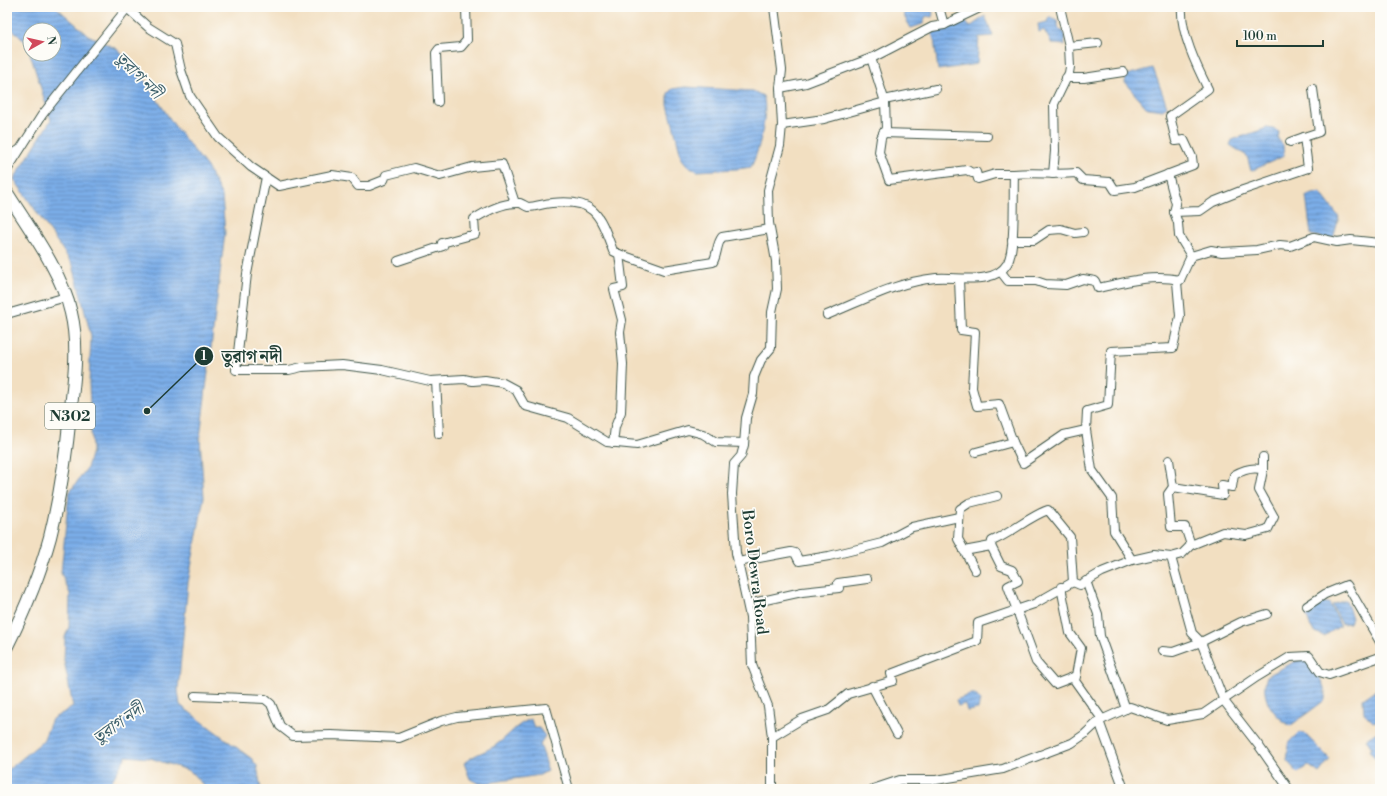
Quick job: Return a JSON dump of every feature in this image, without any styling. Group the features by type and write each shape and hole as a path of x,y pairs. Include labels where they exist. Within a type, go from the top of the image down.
{"highway":[{"name":"N302","path":"7,193 38,241 66,297 75,330 73,393 62,476 50,537 42,562 7,646"}],"street":[{"path":"438,102 436,53 439,49 461,47 467,40 466,7"},
{"name":"Boro Dewra Road","path":"772,789 772,737 768,706 752,665 750,617 738,562 734,525 733,478 734,464 740,456 744,443 746,418 753,394 754,377 761,360 771,348 772,312 777,289 776,261 770,229 768,190 780,146 782,125 780,88 782,70 774,7"},
{"path":"939,7 944,25"},
{"path":"780,88 806,83 871,58 932,27 944,25 982,7"},
{"path":"1054,174 1054,104 1070,67 1069,46 1060,7"},
{"path":"871,58 884,101 886,128 881,138 879,152 889,180 966,170 972,173 976,172 978,179 995,174 1032,172 1054,174 1076,173 1082,180 1110,182 1115,190 1135,187 1194,165 1184,140 1176,141 1170,116 1208,89 1188,40 1181,15 1182,7"},
{"path":"7,170 42,115 127,8 148,27 174,44 190,96 218,137 250,167 279,186 332,176 346,176 352,178 358,186 366,186 384,180 386,175 406,168 414,168 440,176 472,167 500,163 502,164 515,204"},
{"path":"1069,46 1098,43"},
{"path":"1066,78 1084,78 1123,72"},
{"path":"782,125 824,119 884,101 936,89"},
{"path":"1290,142 1319,132 1313,89"},
{"path":"883,133 987,136"},
{"path":"1174,212 1200,211 1213,202 1243,190 1308,168 1304,137"},
{"path":"7,157 20,150"},
{"path":"827,315 902,283 937,278 972,280 1001,272 1008,263 1012,240 1014,174"},
{"path":"1168,174 1176,204 1174,212 1178,223 1179,236 1191,256"},
{"path":"266,177 247,274 236,370 289,370 302,367 342,365 382,370 414,378 436,381 464,379 473,381 485,380 503,383 516,390 525,406 546,414 568,418 607,442 637,446 688,430 703,434 716,442 744,443"},
{"path":"398,261 443,246 442,243 475,234 474,219 499,206 507,204 528,207 563,202 577,202 589,208 601,219 613,251 664,270 713,262 716,257 718,243 722,237 770,229"},
{"path":"1012,240 1034,240 1049,230 1083,232"},
{"path":"1132,560 1114,530 1112,498 1092,470 1086,430 1087,411 1108,405 1111,351 1173,348 1180,316 1177,282 1180,280 1191,256 1211,250 1222,252 1257,250 1280,245 1290,246 1314,237 1337,242 1351,240 1380,243"},
{"path":"613,443 615,427 621,412 623,364 620,332 622,320 614,289 623,287 619,254"},
{"path":"1001,272 1008,281 1036,281 1045,284 1066,285 1083,278 1095,281 1098,288 1141,279 1166,277 1180,280"},
{"path":"959,279 961,330 975,332 972,388 977,406 999,404 1013,442 1023,463 1064,435 1086,430"},
{"path":"7,314 66,297"},
{"path":"436,381 439,434"},
{"path":"976,452 1013,442"},
{"path":"772,737 802,719 828,710 848,694 893,681 891,674 977,640 978,623 1034,604 1061,587 1073,582 1080,585 1102,572 1132,560 1154,555 1170,556 1182,554 1191,546 1223,532 1246,535 1268,529 1274,517 1258,490 1263,470 1263,457"},
{"path":"1169,460 1173,487 1168,494 1171,527 1185,527 1191,546"},
{"path":"1173,487 1223,495 1222,486 1232,487 1234,475 1242,470 1258,468 1263,470"},
{"path":"975,570 958,539 959,517 962,506 998,496"},
{"path":"1073,582 1070,537 1048,510 1041,512 1007,535 992,541 991,546 1001,566 1012,570 1018,581 1008,586 1036,662 1055,684 1076,676"},
{"path":"738,562 791,552 795,553 799,561 829,556 882,543 912,527 959,517"},
{"path":"964,551 991,546"},
{"path":"1170,556 1192,633 1201,642 1224,701 1259,746 1289,789"},
{"path":"748,604 802,592 839,588 838,583 867,579"},
{"path":"1086,581 1098,614 1100,636 1126,709"},
{"path":"1307,606 1325,594 1347,585 1380,642"},
{"path":"1061,587 1070,633 1081,648 1075,681 1101,720 1124,789"},
{"path":"1162,651 1172,652 1201,642 1241,622 1267,614"},
{"path":"873,789 900,780 936,780 1004,769 1072,743 1101,720 1130,707 1167,720 1203,714 1224,701 1257,676 1290,657 1309,656 1320,672 1329,675 1380,657"},
{"path":"872,686 875,688 878,699 896,734"},
{"path":"195,696 265,699 271,704 280,726 293,736 331,735 399,738 441,721 457,717 546,708 569,789"}],"water":[{"name":"তুরাগ নদী","path":"7,7 56,7 88,35 117,49 139,72 174,125 207,167 222,196 225,233 200,438 204,497 188,583 178,690 180,705 252,759 257,766 261,789 207,789 190,771 150,758 126,756 107,789 7,789 7,771 43,741 52,719 73,707 64,660 65,637 69,627 70,594 61,573 69,493 87,468 92,451 89,384 91,336 73,265 14,179 51,120 33,62 62,62 62,22 22,22 22,39 7,24"},
{"path":"903,7 938,7 931,9 933,13 932,17 926,16 923,24 911,28 905,18"},
{"path":"985,16 993,36 979,37 977,64 938,70 932,33 965,21 970,27"},
{"path":"1049,17 1057,21 1059,29 1064,32 1065,45 1052,44 1044,30 1039,32 1038,24 1047,22"},
{"path":"1153,68 1167,106 1163,110 1147,108 1125,83 1126,75"},
{"path":"685,87 753,91 763,96 765,103 764,121 757,152 751,167 697,171 687,165 682,159 668,105 668,93 672,89"},
{"path":"1267,128 1274,129 1279,132 1278,139 1283,145 1284,156 1251,171 1247,156 1230,145 1232,140"},
{"path":"1320,192 1339,217 1333,239 1311,235 1306,196"},
{"path":"1346,600 1352,618 1350,623 1342,624 1332,605"},
{"path":"1321,603 1329,603 1340,626 1324,636 1313,630 1308,620 1306,611"},
{"path":"1304,659 1312,663 1325,689 1325,700 1290,726 1273,711 1269,705 1266,698 1265,684 1267,676 1296,661"},
{"path":"1380,687 1380,720 1373,722 1364,713 1363,699"},
{"path":"971,694 975,694 980,700 978,709 967,711 965,704 958,706 956,700"},
{"path":"531,719 534,728 539,728 545,736 540,744 546,761 547,771 540,775 480,784 470,779 464,763 472,757 501,742 517,727"},
{"path":"1380,730 1380,765 1369,750 1372,748 1366,739"},
{"path":"1299,732 1305,734 1330,759 1319,773 1308,765 1298,773 1287,761 1289,742"}],"place":[{"name":"তুরাগ নদী","path":"147,411"}]}
